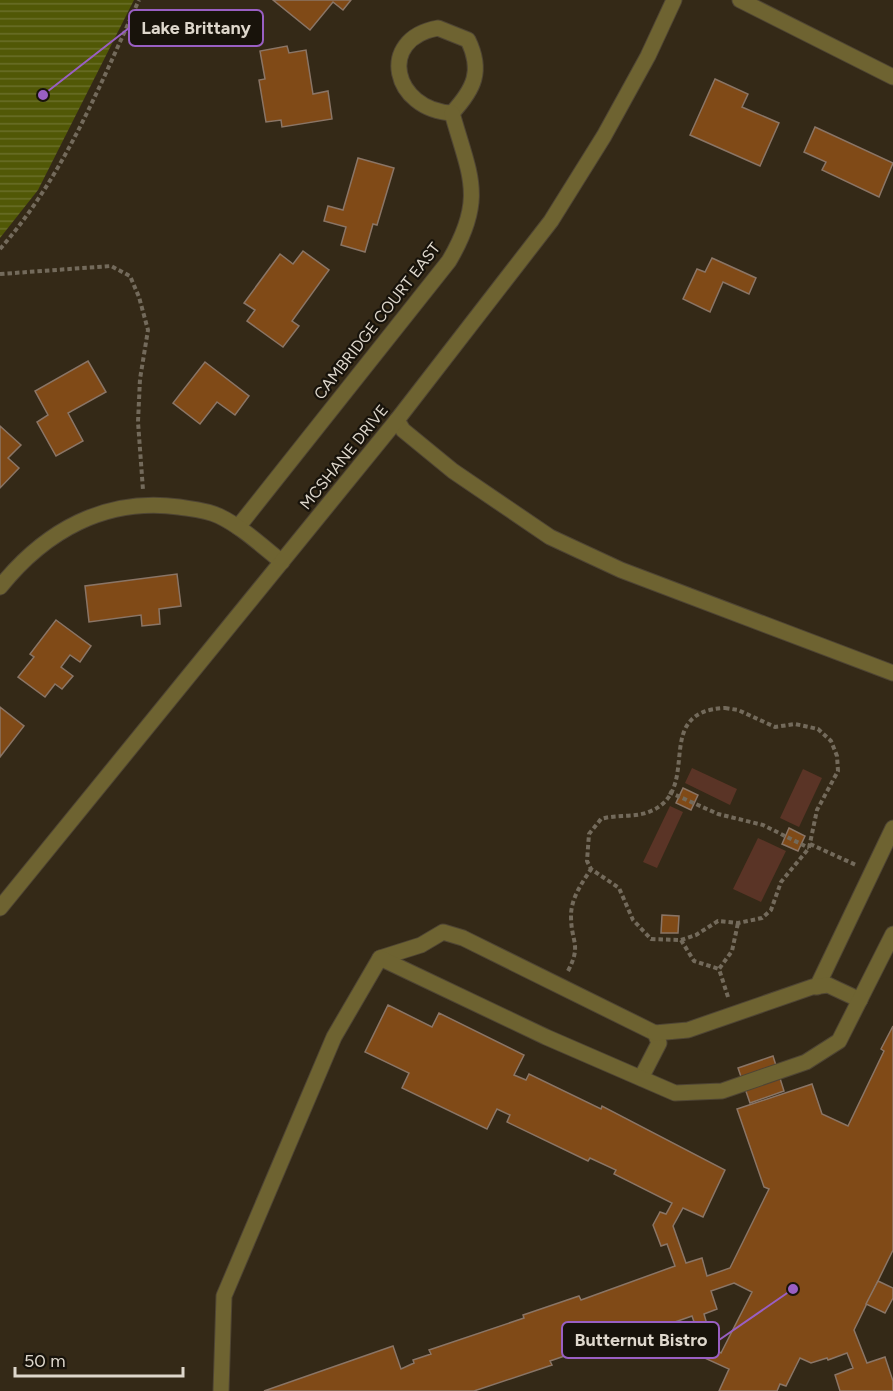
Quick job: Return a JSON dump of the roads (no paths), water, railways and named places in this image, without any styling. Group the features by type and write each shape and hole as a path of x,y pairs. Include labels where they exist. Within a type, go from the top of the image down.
{"street":[{"name":"MCSHANE DRIVE","path":"0,908 397,420 486,307 578,180 648,56 674,0"},
{"path":"740,0 893,77"},
{"path":"438,28 454,32 468,40 474,52 476,73 468,94 452,113 437,112 421,105 402,85 398,67 401,52 411,39 423,30 438,28"},
{"name":"CAMBRIDGE COURT EAST","path":"238,527 449,261 461,241 469,222 473,201 470,178 452,113"},
{"path":"397,420 403,430 453,471 550,537 621,570 893,673"},
{"path":"0,587 44,541 74,523 107,512 144,505 198,510 218,515 238,527 282,562"},
{"path":"817,987 893,828"},
{"path":"218,1390 224,1296 334,1037 380,958 421,945 443,932 463,938 655,1033 688,1030 828,985 860,1000"},
{"path":"380,958 675,1093 722,1091 806,1062 839,1041 893,934"},
{"path":"641,1078 659,1043 655,1033"}],"place":[{"name":"Lake Brittany","path":"43,95"},
{"name":"Butternut Bistro","path":"793,1289"}]}
